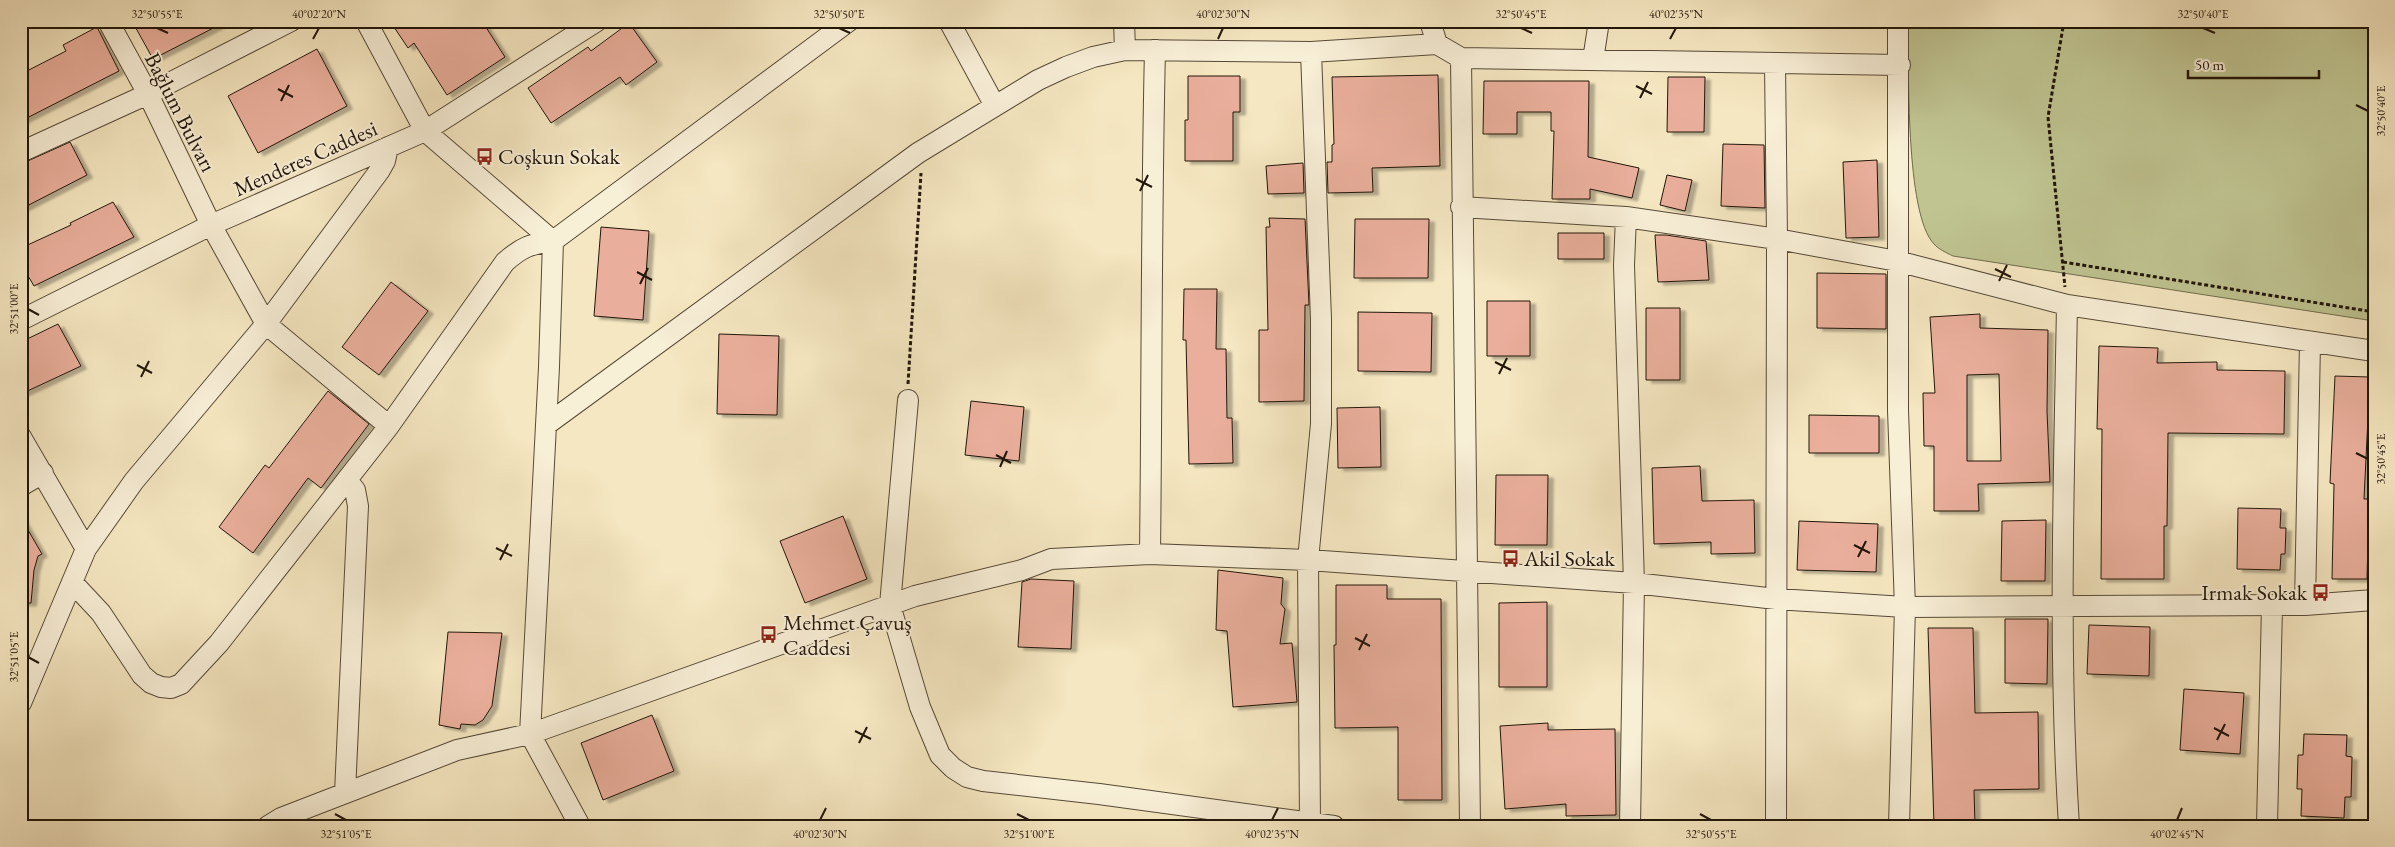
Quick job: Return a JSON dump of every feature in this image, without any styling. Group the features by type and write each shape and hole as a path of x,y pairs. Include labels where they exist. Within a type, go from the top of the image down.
{"street":[{"name":"Bağlum Bulvarı","path":"108,21 148,94 210,225 266,324"},
{"path":"21,152 148,94 291,21"},
{"path":"366,21 425,131 553,241"},
{"name":"Menderes Caddesi","path":"21,320 210,225 425,131 597,21"},
{"path":"73,582 101,613 142,675 151,684 161,687 181,684 219,643 348,480 389,426 505,262 518,250 531,243 553,241 849,21"},
{"path":"949,21 995,106"},
{"path":"1124,21 1125,50"},
{"path":"1430,21 1437,44"},
{"path":"1593,60 1600,21"},
{"path":"1898,21 1900,65 1898,410 1905,607 1900,826"},
{"path":"546,425 918,153 1038,80 1093,57 1125,50 1312,52 1437,44 1461,58 1900,65"},
{"path":"1150,554 1151,212 1154,50"},
{"path":"1310,824 1308,560 1321,424 1321,319 1312,52"},
{"path":"1461,58 1465,491 1469,570 1470,826"},
{"path":"1774,63 1777,239 1776,826"},
{"path":"21,703 86,549 134,481 266,324 380,170 385,162 388,147"},
{"path":"1462,206 1626,217 1777,239 1898,261 2067,305 2374,351"},
{"path":"1626,217 1624,265 1634,584 1630,826"},
{"path":"553,241 546,425 530,734 580,826"},
{"path":"2067,305 2061,608 2065,778 2069,826"},
{"path":"266,324 389,426"},
{"path":"2305,605 2310,342"},
{"path":"908,400 890,606 920,707 940,755 952,768 967,777 983,781 1099,794 1334,826"},
{"path":"21,437 86,549"},
{"path":"21,486 43,473"},
{"path":"345,793 358,506 355,490 348,480"},
{"path":"268,826 281,818 457,750 530,734 915,596 1022,570 1051,559 1150,554 1308,560 1469,570 1634,584 1776,599 1905,607 2272,606 2374,600"},
{"path":"2267,826 2272,606"}],"path":[{"path":"2064,21 2048,117 2067,305"},
{"path":"2370,21 2374,30"},
{"path":"908,400 921,168 918,153"},
{"path":"2063,262 2374,312"}],"green space":[{"path":"1908,21 2363,21 2374,41 2374,321 1953,256 1940,249 1934,244 1925,228 1918,203 1913,172 1910,138"}],"building":[{"path":"132,21 227,21 153,59"},
{"path":"390,21 482,21 505,57 447,95 414,43 408,48"},
{"path":"629,23 657,62 626,85 620,77 551,123 528,88 588,47 591,51"},
{"path":"97,27 119,71 21,121 21,74 66,51 63,45"},
{"path":"317,49 347,106 258,153 228,96"},
{"path":"1438,75 1440,166 1372,168 1373,192 1328,193 1327,162 1332,162 1332,145 1334,144 1332,77"},
{"path":"1188,76 1240,76 1240,112 1233,112 1233,161 1185,161 1185,120 1188,120"},
{"path":"1668,77 1705,77 1704,132 1667,132"},
{"path":"1484,81 1589,81 1588,157 1639,168 1632,198 1590,189 1590,199 1552,199 1554,131 1551,131 1551,112 1517,112 1517,134 1483,134"},
{"path":"70,142 87,175 21,209 21,164"},
{"path":"1723,144 1764,145 1765,208 1721,206"},
{"path":"1877,160 1879,237 1846,238 1843,162"},
{"path":"1303,163 1304,193 1268,194 1266,166"},
{"path":"1667,175 1692,180 1685,211 1660,205"},
{"path":"113,202 134,237 34,286 21,264 21,248 71,225 70,223"},
{"path":"1269,218 1305,219 1309,305 1305,305 1304,401 1259,402 1259,330 1268,330 1266,227 1270,227"},
{"path":"1355,219 1429,219 1428,278 1354,278"},
{"path":"601,227 649,231 643,320 594,316"},
{"path":"1558,233 1604,233 1604,259 1558,259"},
{"path":"1655,235 1706,241 1709,280 1658,282"},
{"path":"1817,273 1886,274 1886,329 1817,328"},
{"path":"391,282 428,311 379,375 342,347"},
{"path":"1184,289 1217,289 1216,349 1226,349 1227,418 1232,418 1233,463 1189,464 1186,340 1183,340"},
{"path":"1487,301 1530,301 1530,356 1487,356"},
{"path":"1646,308 1680,308 1680,380 1646,380"},
{"path":"1358,312 1432,313 1431,372 1358,371"},
{"path":"1980,314 1980,328 2048,330 2047,411 2050,482 1978,484 1979,511 1934,511 1934,446 1924,446 1923,393 1935,393 1930,317","holes":["1999,374 2001,461 1967,461 1967,375"]},
{"path":"58,324 81,366 21,394 21,342"},
{"path":"719,334 779,336 777,415 717,414"},
{"path":"2099,346 2158,348 2157,363 2217,362 2217,370 2285,371 2284,434 2168,433 2167,526 2164,526 2164,579 2101,579 2102,429 2097,429"},
{"path":"2335,376 2370,377 2364,499 2369,499 2367,579 2332,579 2334,484 2330,483"},
{"path":"328,391 369,424 321,488 308,478 253,553 219,527 265,465 269,468"},
{"path":"971,401 1024,407 1019,461 965,455"},
{"path":"1380,407 1381,467 1338,468 1337,408"},
{"path":"1809,415 1879,416 1879,453 1809,453"},
{"path":"1700,466 1702,501 1754,500 1755,553 1711,554 1711,542 1654,544 1652,468"},
{"path":"1496,475 1548,475 1547,545 1495,545"},
{"path":"2238,508 2281,509 2280,528 2286,528 2285,554 2281,554 2280,570 2237,569"},
{"path":"843,516 867,579 805,603 780,541"},
{"path":"21,518 42,554 38,556 34,570 31,603 21,603"},
{"path":"2046,520 2045,581 2001,581 2002,521"},
{"path":"1799,521 1878,524 1876,572 1797,570"},
{"path":"1218,570 1283,578 1281,604 1285,609 1280,644 1292,643 1297,702 1233,707 1227,631 1216,630"},
{"path":"1031,579 1074,581 1071,649 1018,647 1022,582"},
{"path":"1336,585 1387,585 1387,599 1441,599 1442,800 1398,800 1398,727 1335,728 1334,645 1336,645"},
{"path":"1547,602 1547,687 1499,687 1499,603"},
{"path":"2005,619 2048,619 2047,684 2005,683"},
{"path":"2089,625 2150,627 2149,676 2087,674"},
{"path":"1928,628 1973,628 1975,713 2038,712 2039,789 1974,790 1975,826 1934,826"},
{"path":"448,632 502,633 492,706 483,720 475,725 461,724 460,729 439,725"},
{"path":"2184,689 2244,693 2240,754 2180,750"},
{"path":"652,715 674,771 603,800 581,743"},
{"path":"1548,723 1548,730 1615,729 1616,815 1566,816 1566,804 1505,809 1500,726"},
{"path":"2304,734 2347,735 2346,756 2352,757 2351,797 2345,797 2344,818 2301,816 2302,789 2297,789 2298,755 2303,755"}],"place":[{"name":"Coşkun Sokak","path":"484,156"},
{"name":"Akil Sokak","path":"1510,558"},
{"name":"Irmak Sokak","path":"2321,592"},
{"name":"Mehmet Çavuş Caddesi","path":"769,635"}]}
